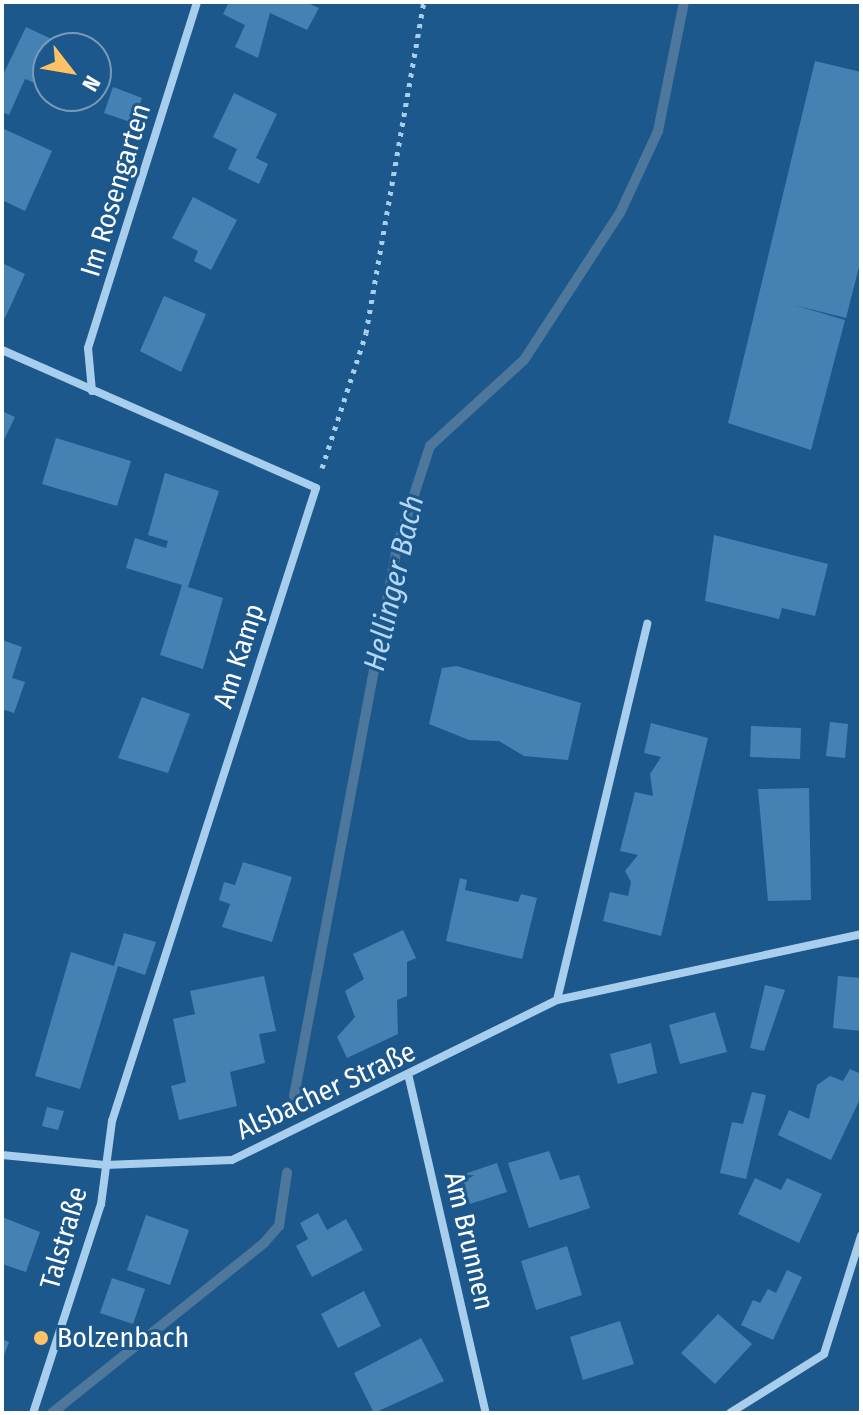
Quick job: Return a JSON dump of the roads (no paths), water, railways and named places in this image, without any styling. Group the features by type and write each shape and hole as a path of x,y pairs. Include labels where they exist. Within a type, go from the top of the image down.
{"street":[{"name":"Im Rosengarten","path":"92,391 88,348 197,2"},
{"path":"2,350 92,391"},
{"name":"Am Kamp","path":"92,391 316,488 112,1121 105,1165"},
{"path":"557,1000 647,624"},
{"name":"Alsbacher Straße","path":"2,1155 105,1165 232,1160 409,1078 557,1000 861,934"},
{"name":"Am Brunnen","path":"409,1078 486,1413"},
{"name":"Talstraße","path":"33,1413 101,1204 105,1165"},
{"path":"730,1413 824,1354 861,1236"}],"waterway":[{"name":"Hellinger Bach","path":"294,1096 397,547 430,446 524,360 620,213 658,131 684,2"},
{"name":"Hellinger Bach","path":"52,1413 264,1243 279,1226 287,1173"}],"place":[{"name":"Bolzenbach","path":"41,1338"}]}
